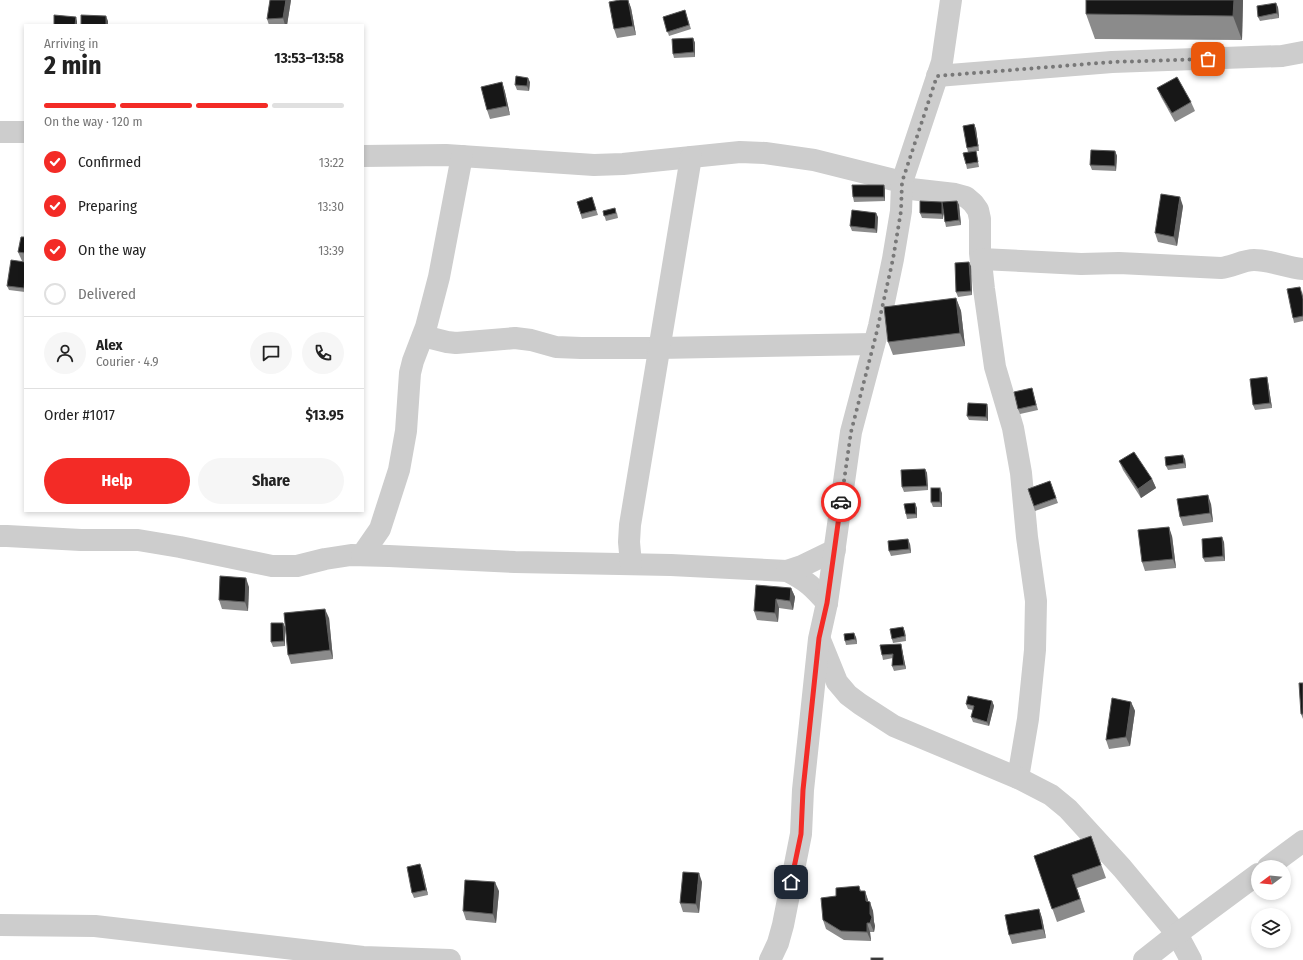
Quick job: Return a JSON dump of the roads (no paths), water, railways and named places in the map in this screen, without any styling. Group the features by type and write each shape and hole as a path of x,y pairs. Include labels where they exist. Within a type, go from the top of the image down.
{"street":[{"path":"770,960 778,943 783,925 801,834 803,790 819,638 827,603 851,432 874,344 893,259 901,211 902,185 942,62 951,0"},
{"path":"937,76 1112,62 1282,56 1303,52"},
{"path":"0,132 24,132"},
{"path":"364,156 446,155 594,165 623,164 740,152 765,153 814,160 902,185 955,194 966,197 973,202 978,210 980,218 981,259 984,290 995,367 1013,428 1021,473 1027,537 1036,601 1036,650 1028,719 1018,778"},
{"path":"362,555 380,529 399,470 406,431 410,373 426,327 439,277 462,156"},
{"path":"631,564 629,542 630,526 691,157"},
{"path":"981,259 1081,264 1119,263 1220,268 1255,260 1283,264 1296,269 1303,269"},
{"path":"423,336 447,342 515,338 531,340 556,347 660,348 874,344"},
{"path":"0,536 80,540 138,540 272,566 297,566 325,559 362,555 515,562 631,564 787,571 802,566 835,550"},
{"path":"787,571 803,579 812,586 827,603"},
{"path":"819,638 837,682 848,695 860,704 894,726 1018,778 1051,795 1068,810 1122,868 1177,934 1191,960"},
{"path":"1277,860 1303,841"},
{"path":"1144,960 1251,879"},
{"path":"0,926 96,926 304,955 450,960"}]}
